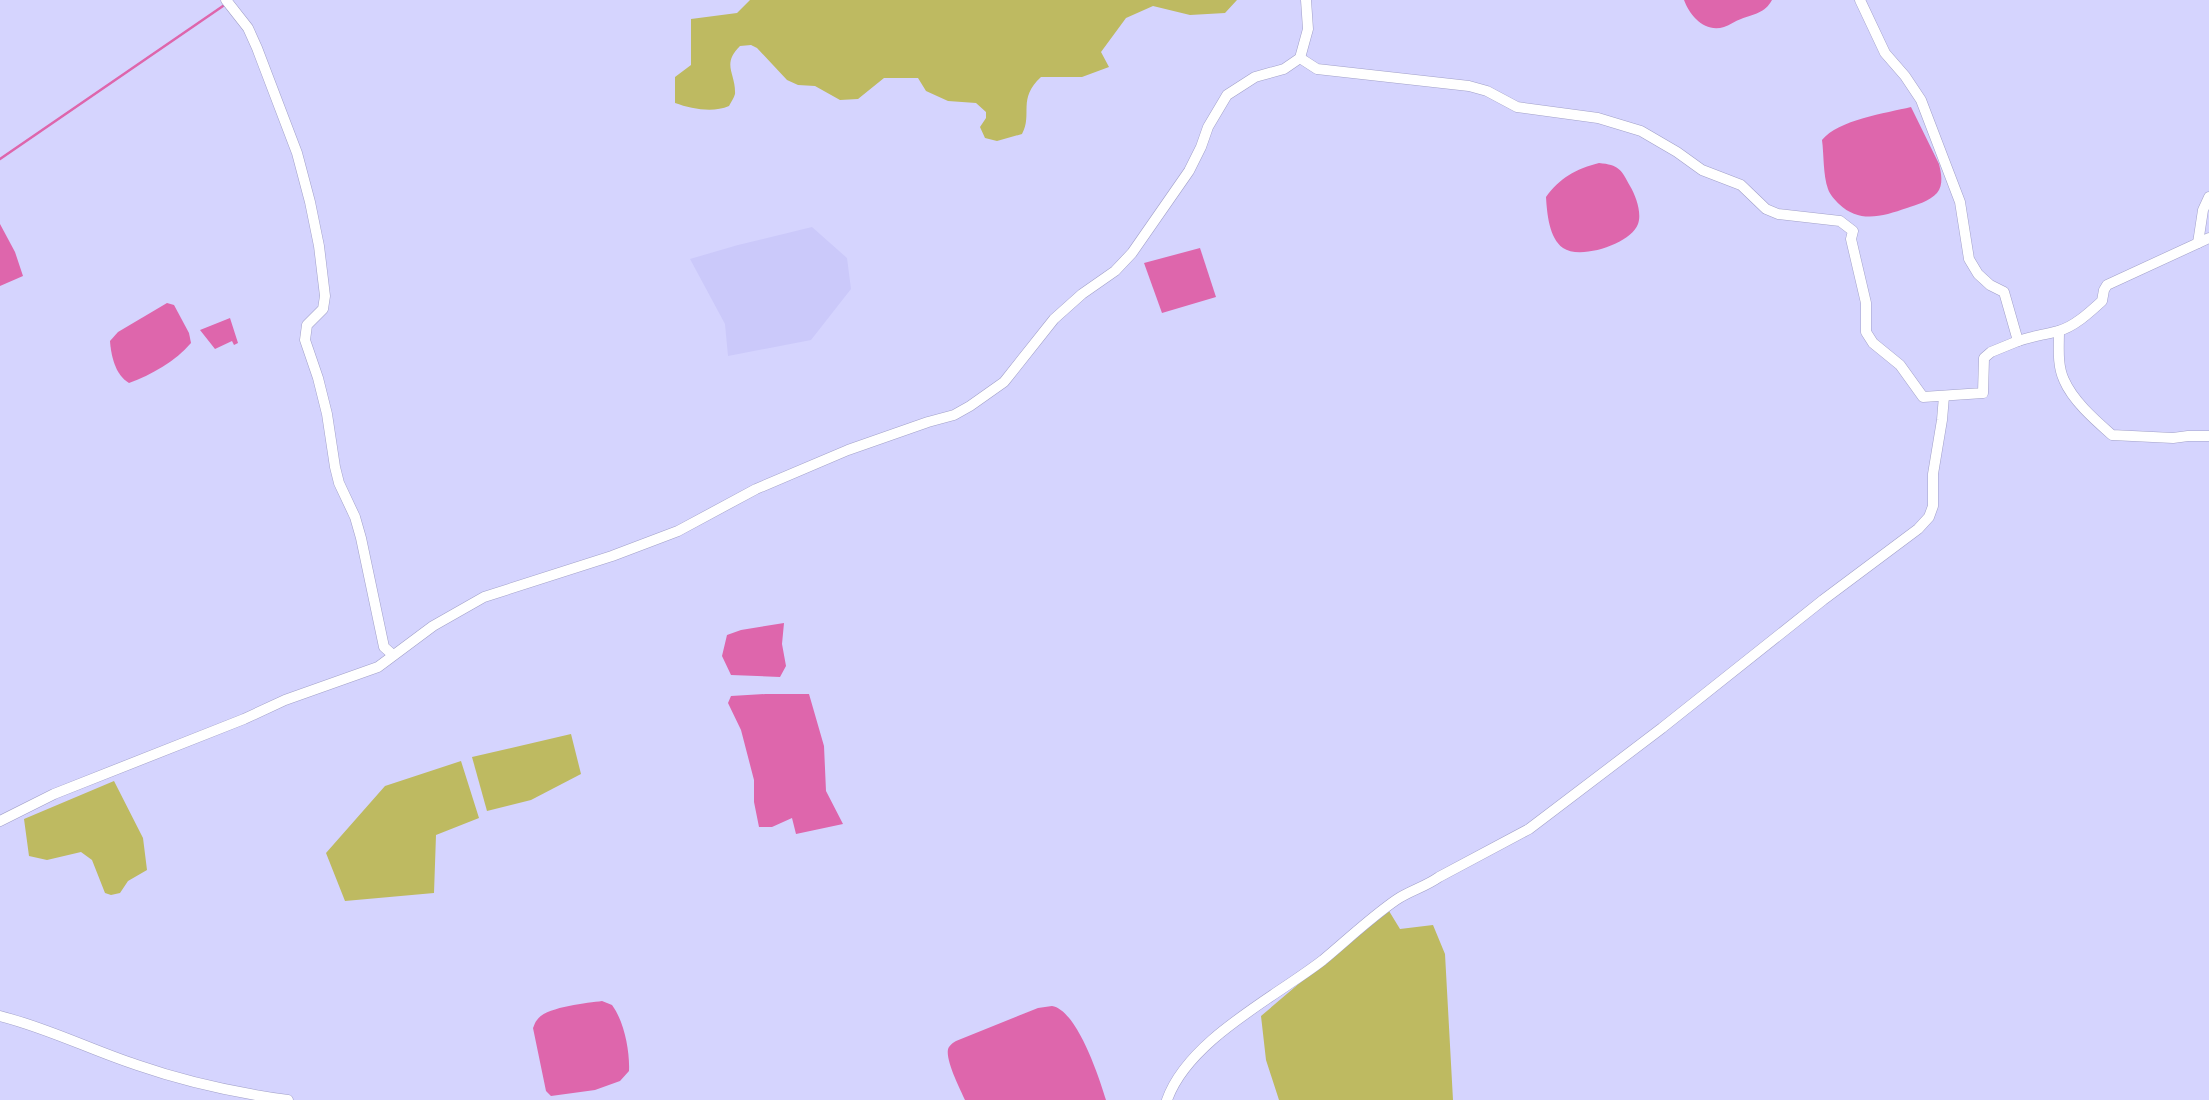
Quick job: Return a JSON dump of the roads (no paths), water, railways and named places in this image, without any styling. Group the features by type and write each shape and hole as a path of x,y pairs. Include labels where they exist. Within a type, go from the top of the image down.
{"street":[{"path":"226,0 248,28 258,48 296,153 310,202 319,246 324,296 323,309 307,325 305,340 318,378 327,414 339,483 355,517 361,538 384,647 393,655"},
{"path":"0,821 54,794 244,719 285,700 378,667 451,614 484,597 612,556 678,532 756,489 848,450 928,422 954,415 970,406 1004,382 1054,319 1082,294 1115,271 1132,253 1189,170 1201,147 1208,127 1227,95 1255,78 1284,69 1300,58 1308,29 1306,0"},
{"path":"1860,0 1886,53 1905,76 1921,100 1960,202 1969,259 1978,274 1990,285 2004,292 2018,341"},
{"path":"1300,58 1317,69 1469,86 1487,91 1517,107 1598,118 1641,131 1677,152 1702,170 1741,185 1766,209 1778,214 1840,221 1854,231 1851,239 1866,303 1866,332 1873,343 1900,365 1923,397 1983,393 1984,358 1991,352 2038,334 2059,331 2080,320 2102,301 2104,290 2108,285 2115,283 2180,250 2209,238"},
{"path":"2198,243 2203,210 2209,197"},
{"path":"2059,331 2059,361 2063,379 2072,393 2112,435 2173,438 2209,436"},
{"path":"1166,1100 1172,1085 1189,1062 1219,1034 1323,960 1381,910 1399,899 1428,886 1439,878 1529,829 1662,728 1823,600 1918,529 1929,517 1933,506 1933,474 1942,420 1944,396"},
{"path":"0,1016 33,1024 136,1065 198,1083 288,1100"}],"waterway":[{"path":"0,159 223,6"}]}
